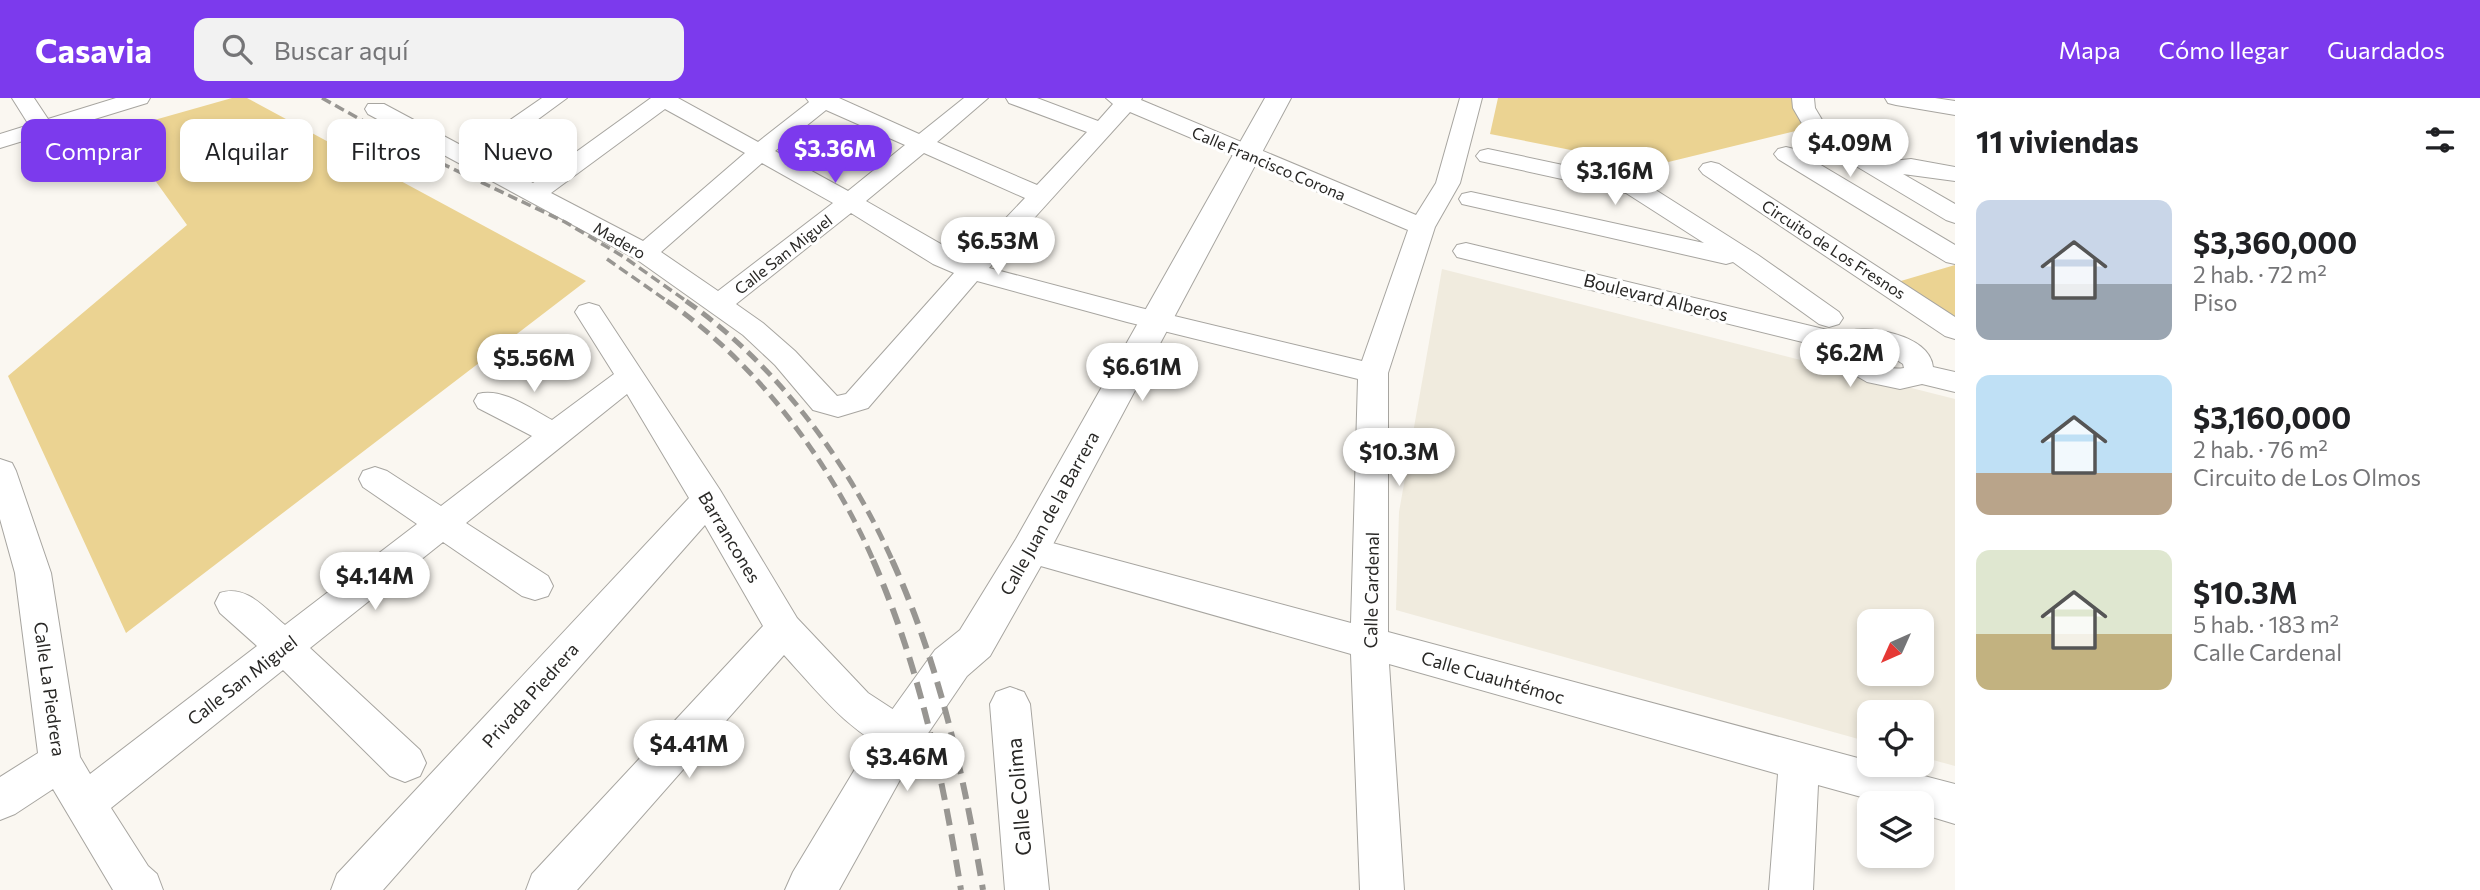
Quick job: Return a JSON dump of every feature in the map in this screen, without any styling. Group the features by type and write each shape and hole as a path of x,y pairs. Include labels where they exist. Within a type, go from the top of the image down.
{"main road":[{"name":"Calle Juan de la Barrera","path":"811,890 900,736 951,663 975,643 1030,550 1146,318 1238,151 1259,98"},
{"name":"Calle Juan de la Barrera","path":"1238,151 1278,98"},
{"name":"Calle Juan de la Barrera","path":"951,663 954,634 1146,318"}],"street":[{"path":"23,98 36,119"},
{"path":"70,119 139,98"},
{"name":"Calle San Miguel","path":"719,304 977,98"},
{"path":"1017,98 1102,130"},
{"name":"Calle Cardenal","path":"1382,890 1369,642 1373,373 1422,228 1448,183 1471,98"},
{"path":"1803,98 1804,108 1819,134 1955,200"},
{"path":"1823,98 1828,116 1836,129 1887,169 1955,215"},
{"path":"1896,98 1955,108"},
{"path":"535,193 663,99 850,202 942,258 971,271 1146,318 1373,373"},
{"path":"645,253 823,99 1041,196"},
{"path":"971,271 1102,130 1125,99"},
{"name":"Calle Francisco Corona","path":"1125,99 1238,151 1422,228"},
{"path":"517,119 538,102"},
{"name":"Madero","path":"376,109 459,154"},
{"path":"0,141 21,134"},
{"path":"1786,154 1955,256"},
{"path":"1488,156 1634,187 1749,261 1829,318"},
{"path":"1887,169 1911,166 1955,174"},
{"name":"Circuito de Los Fresnos","path":"1711,170 1890,285 1955,332"},
{"name":"Madero","path":"513,182 645,253 719,304 785,358 824,403 838,407 857,401 971,271"},
{"path":"1471,199 1749,261"},
{"path":"1606,285 1616,232"},
{"name":"Boulevard Alberos","path":"1466,251 1846,344"},
{"name":"Barrancones","path":"589,312 708,499 784,629 854,705 900,736"},
{"name":"Circuito de Los Fresnos","path":"1891,343 1955,332"},
{"path":"1919,373 1918,361 1903,348 1891,343 1868,337 1850,340 1846,344 1849,357 1879,375 1904,379 1919,373 1955,383"},
{"name":"Calle San Miguel","path":"84,804 630,376"},
{"path":"489,401 555,435"},
{"name":"Calle La Piedrera","path":"0,471 33,573 60,762 132,881 141,890"},
{"path":"375,479 536,586"},
{"name":"Privada Piedrera","path":"353,890 708,499"},
{"name":"Calle Cuauhtémoc","path":"1030,550 1955,804"},
{"path":"233,603 285,647 405,763"},
{"path":"548,890 784,629"},
{"name":"Calle Colima","path":"1010,704 1027,890"},
{"path":"0,800 60,762"},
{"path":"1791,890 1799,763"}],"shaded area":[{"path":"232,98 247,98 286,119 180,119 180,182 313,182 313,134 327,141 327,182 403,182 586,281 126,633 8,376 187,225 156,182 166,182 166,119 158,119"},
{"path":"1498,98 1794,98 1808,128 1652,166 1490,134"},
{"path":"1955,265 1955,323 1894,283"},
{"path":"1442,269 1955,399 1955,766 1934,760 1934,700 1857,700 1857,739 1396,610 1399,512"}],"railway":[{"path":"322,98 428,157 565,222 624,257 689,303"},
{"path":"607,259 670,303"},
{"path":"667,301 732,354 788,417 836,487 874,562"},
{"path":"686,301 719,326 750,355 780,385 807,418 854,488 893,562"},
{"path":"873,560 904,641 928,722 961,890"},
{"path":"892,560 924,640 937,681 959,763 983,890"}]}
